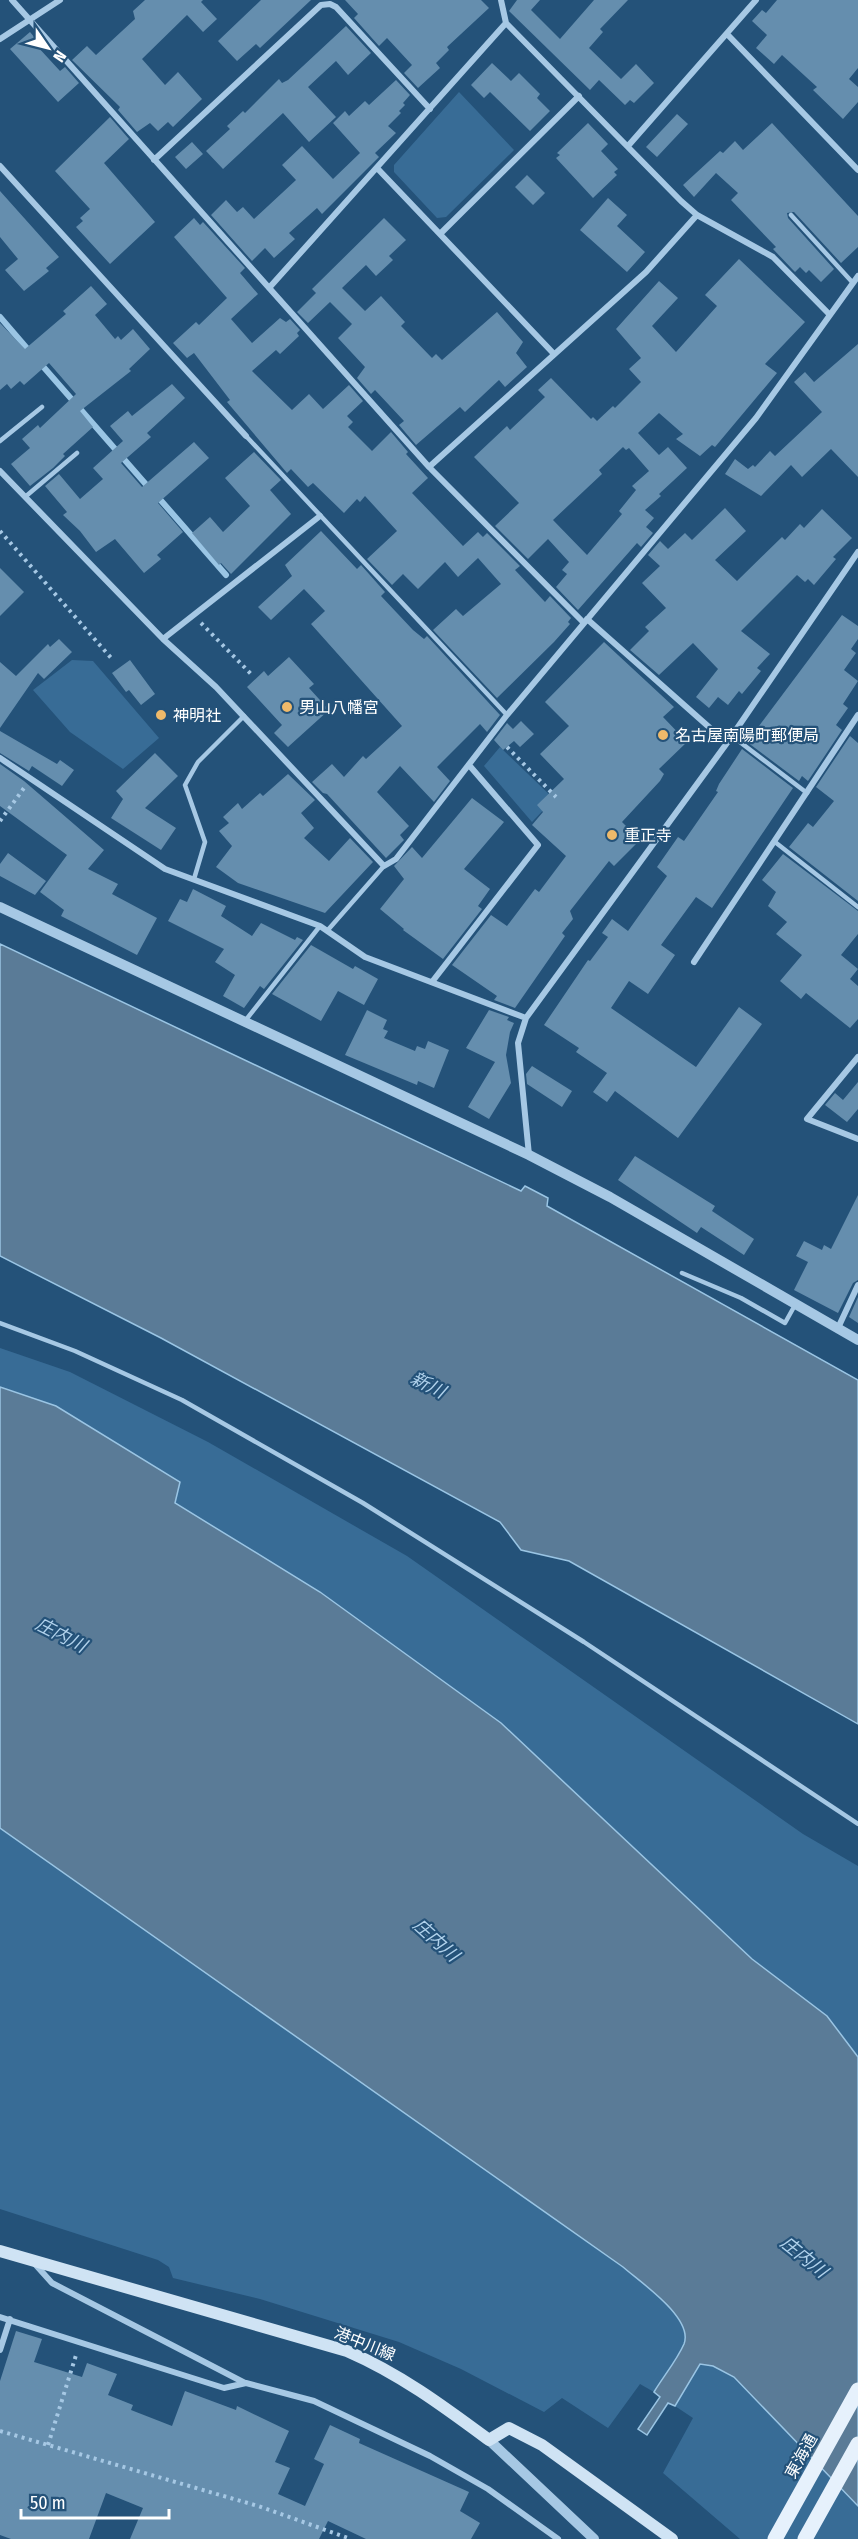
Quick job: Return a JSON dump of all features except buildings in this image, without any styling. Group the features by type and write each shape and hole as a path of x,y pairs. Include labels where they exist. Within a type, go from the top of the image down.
{"main road":[{"name":"港中川線","path":"0,2251 347,2351 386,2368 422,2390 489,2439"},
{"name":"東海通","path":"776,2539 858,2390"},
{"path":"489,2439 509,2428 542,2445 672,2539"},
{"path":"805,2539 858,2444"}],"street":[{"path":"12,0 429,467 585,621 727,743"},
{"path":"0,39 60,0"},
{"path":"501,0 507,23 697,215 773,258 830,315"},
{"path":"628,147 756,0"},
{"path":"154,160 321,5 330,4 336,7 430,109"},
{"path":"269,288 507,23"},
{"path":"727,34 858,170"},
{"path":"440,234 579,96"},
{"path":"0,166 246,435"},
{"path":"377,168 554,354"},
{"path":"429,467 646,272 697,215"},
{"path":"0,471 164,639 244,716 384,866 396,859 507,715 756,417 858,276"},
{"path":"164,639 320,516"},
{"path":"529,1155 518,1043 526,1018 732,736 858,552"},
{"path":"694,962 858,715"},
{"path":"0,758 165,869 320,926 365,957 526,1018"},
{"path":"432,982 538,845 469,765"},
{"path":"0,907 243,1023 529,1155 610,1197 858,1340"},
{"path":"858,1057 807,1119 858,1139"},
{"path":"838,1328 858,1285"},
{"path":"30,2259 52,2283 246,2383 314,2401 430,2456 488,2488 558,2539"},
{"path":"0,2316 224,2388 246,2383"},
{"path":"0,2350 10,2319"},
{"path":"489,2439 594,2539"}],"lane":[{"path":"791,215 853,283"},
{"path":"0,441 42,407"},
{"path":"246,435 507,715"},
{"path":"25,497 77,453"},
{"path":"194,879 205,842 185,785 198,762 244,716"},
{"path":"732,736 807,793"},
{"path":"775,842 858,907"},
{"path":"327,931 384,866"},
{"path":"243,1023 320,926"},
{"path":"682,1273 741,1298 785,1323 796,1304"},
{"path":"0,1323 75,1351 182,1400 363,1503 584,1642 858,1824"}],"path":[{"path":"0,531 112,659"},
{"path":"194,615 253,676"},
{"path":"507,747 556,797"},
{"path":"0,821 31,778"},
{"path":"47,2445 80,2343"},
{"path":"0,2431 258,2506 351,2539"}],"shaded area":[{"path":"459,92 514,150 446,217 437,218 394,172 394,165"},
{"path":"72,660 93,661 159,738 123,769 70,732 33,690"},
{"path":"500,747 554,799 532,822 484,766"},
{"path":"0,1348 70,1372 208,1442 407,1556 803,1834 858,1866 858,2057 827,2016 752,1959 501,1723 320,1592 174,1503 180,1482 56,1406 0,1387"},
{"path":"0,1828 623,2267 664,2301 681,2323 685,2334 684,2344 654,2392 640,2384 608,2428 562,2398 544,2412 461,2369 399,2342 260,2299 173,2278 169,2267 158,2260 0,2209"},
{"path":"700,2364 713,2366 734,2377 858,2506 858,2539 740,2539 663,2473 693,2418 675,2406"}],"water":[{"name":"新川","path":"0,944 521,1191 525,1186 548,1198 547,1206 858,1380 858,1724 569,1561 521,1550 500,1522 161,1338 0,1256"},
{"name":"庄内川","path":"0,1387 56,1406 180,1482 175,1503 320,1592 501,1723 752,1959 827,2016 858,2057 858,2506 734,2377 713,2366 700,2364 675,2406 668,2403 647,2435 638,2429 660,2397 654,2392 684,2344 685,2334 681,2323 664,2301 623,2267 0,1828"}],"waterway":[{"path":"0,317 31,353"},
{"path":"40,363 150,489"},
{"path":"157,496 226,575"}],"place":[{"name":"男山八幡宮","path":"287,707"},
{"name":"神明社","path":"161,715"},
{"name":"名古屋南陽町郵便局","path":"663,735"},
{"name":"重正寺","path":"612,835"}]}
